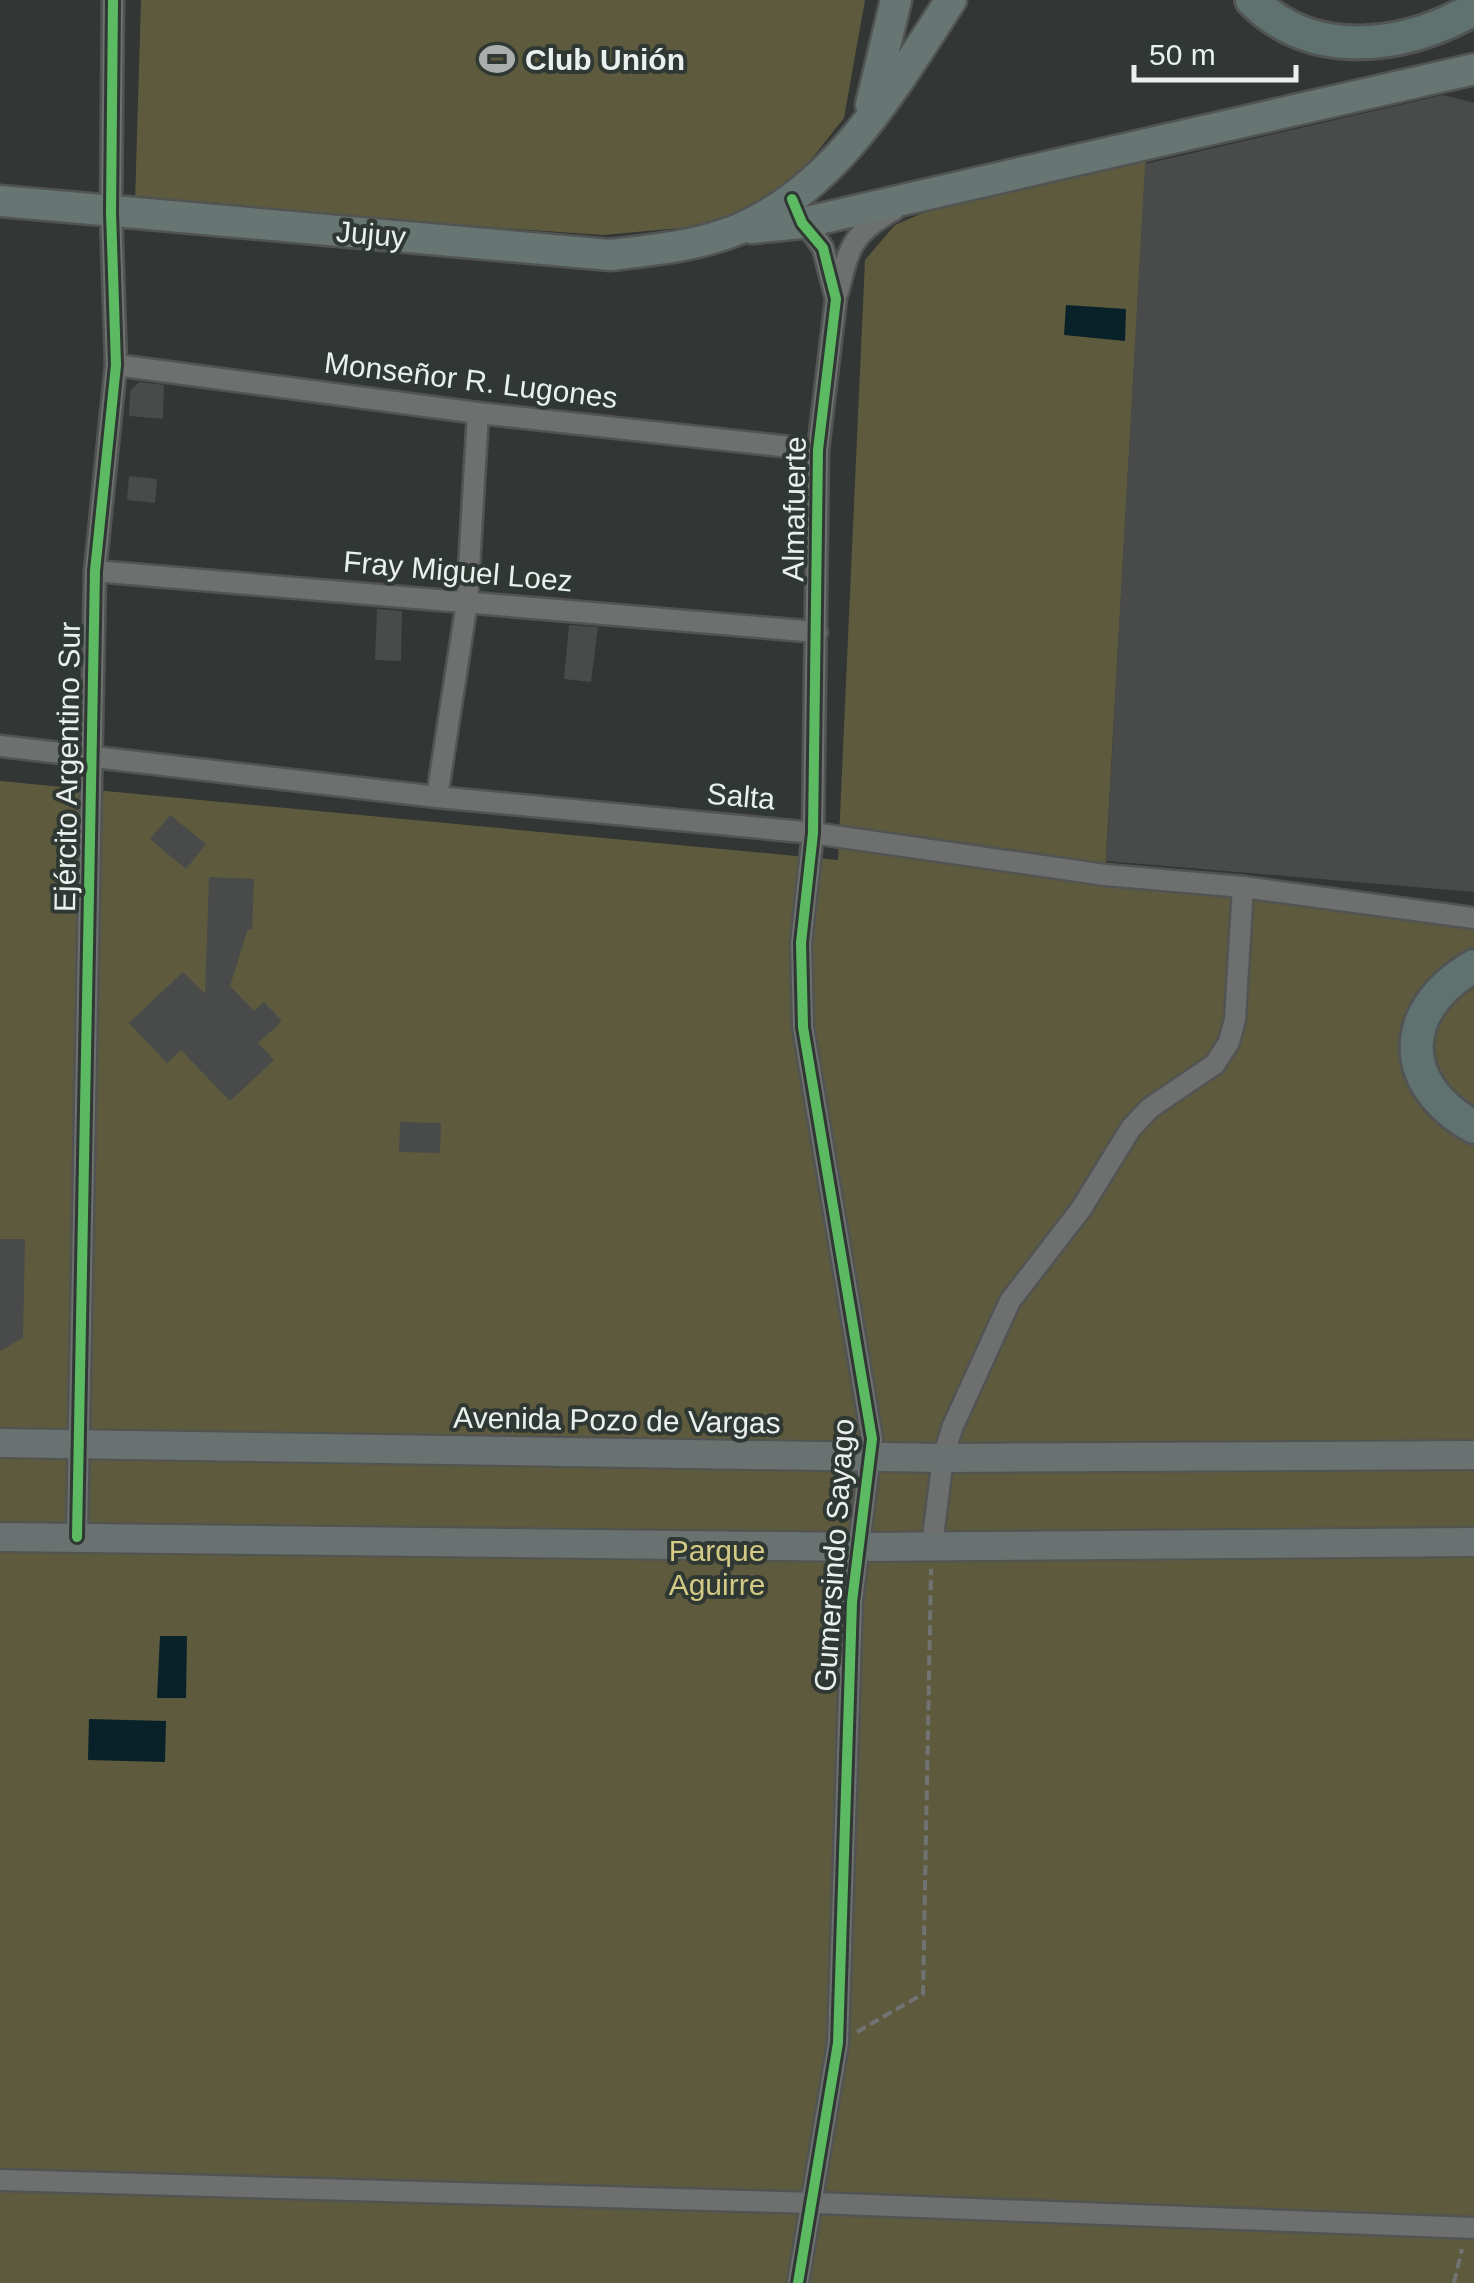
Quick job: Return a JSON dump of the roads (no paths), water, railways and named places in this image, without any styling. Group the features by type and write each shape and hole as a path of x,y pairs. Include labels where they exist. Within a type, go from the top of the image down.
{"highway":[{"path":"1252,0 1304,34 1356,44 1403,40 1443,26 1474,9"},
{"path":"1474,966 1440,992 1425,1010 1416,1035 1416,1056 1421,1080 1435,1100 1474,1127"}],"main road":[{"path":"866,123 896,0"},
{"path":"797,211 866,123 951,0"},
{"path":"797,211 913,199 1438,81 1474,69"},
{"path":"1438,81 1474,86"},
{"name":"Jujuy","path":"0,201 610,255 694,243 797,211"},
{"name":"Avenida Pozo de Vargas","path":"0,1443 942,1458 1474,1455"},
{"path":"0,1537 859,1547 1474,1542"}],"street":[{"name":"Ejército Argentino Sur","path":"77,1537 95,571 116,366 112,212 114,0"},
{"path":"836,299 850,247 860,232 913,199"},
{"name":"Almafuerte","path":"797,211 823,248 836,299 818,450 813,834"},
{"name":"Monseñor R. Lugones","path":"116,366 478,413 818,450"},
{"path":"437,797 467,602 478,413"},
{"name":"Fray Miguel Loez","path":"95,571 817,632"},
{"name":"Salta","path":"0,746 437,797 813,834 1105,876 1243,887 1474,918"},
{"name":"Gumersindo Sayago","path":"798,2283 815,2203 838,2043 852,1602 871,1417 803,1028 801,943 813,834"},
{"path":"932,1544 942,1458 978,1363 1025,1278 1088,1198 1131,1128 1150,1108 1215,1064 1229,1042 1236,1018 1243,887"},
{"path":"0,2180 815,2203 1470,2228"}],"water":[{"path":"1066,305 1126,309 1125,341 1064,335"},
{"path":"160,1636 187,1636 186,1698 157,1698"},
{"path":"89,1719 166,1721 165,1762 88,1760"}],"place":[{"name":"Club Unión","path":"497,59"}],"park label":[{"name":"Parque Aguirre","path":"717,1567"}]}
